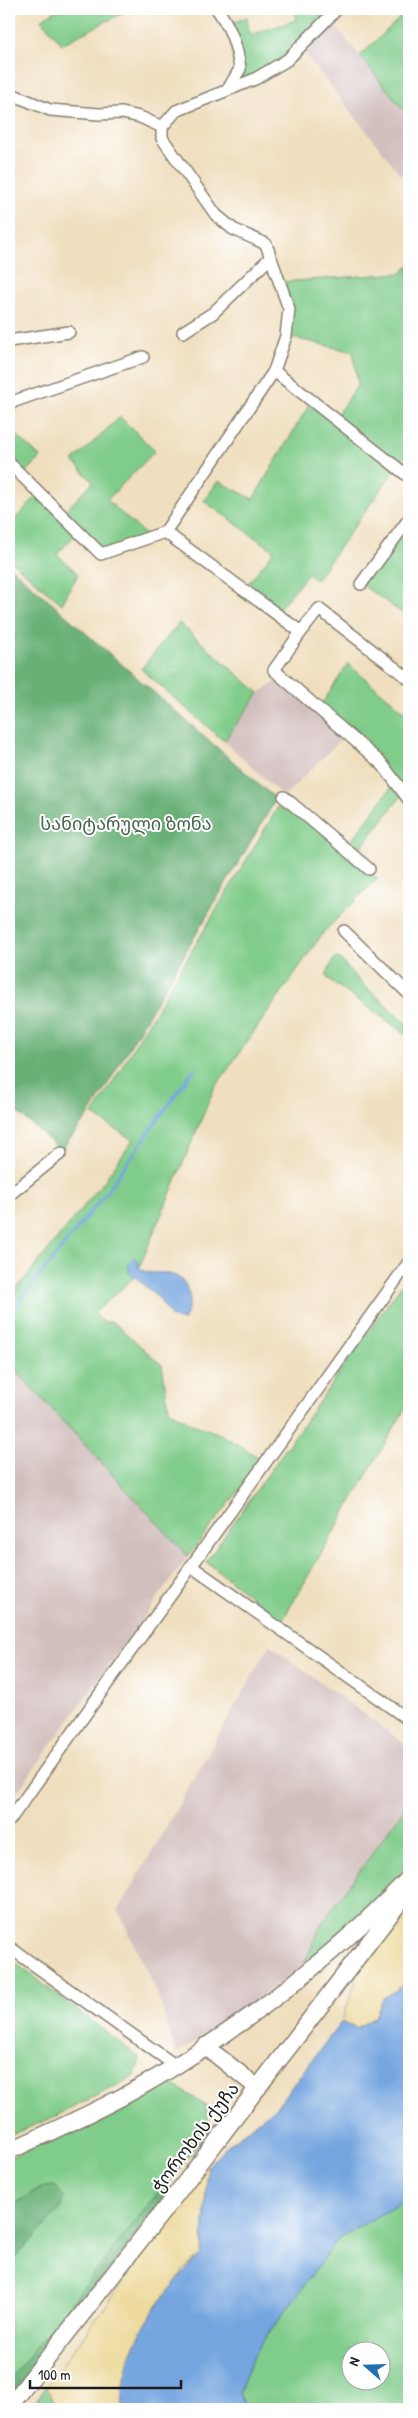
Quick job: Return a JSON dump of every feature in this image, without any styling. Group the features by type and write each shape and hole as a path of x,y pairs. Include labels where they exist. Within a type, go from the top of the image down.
{"street":[{"path":"217,9 228,24 237,50 240,69 228,89"},
{"path":"9,463 101,554 166,532 274,371 286,336 289,309 266,244 233,229 216,215 162,138 162,127 176,111 255,79 287,60 337,9"},
{"path":"9,93 50,110 99,114 122,112 140,117 162,127"},
{"path":"183,332 213,312 270,258"},
{"path":"9,341 69,332"},
{"path":"9,405 15,401 143,357"},
{"path":"274,371 409,476"},
{"path":"361,584 409,519"},
{"path":"166,532 301,632"},
{"path":"409,679 319,609 274,670 382,764 409,800"},
{"path":"284,797 369,869"},
{"path":"344,931 409,994"},
{"path":"9,1195 61,1153"},
{"path":"9,1821 409,1262"},
{"path":"192,1566 409,1720"},
{"path":"9,2151 70,2124 176,2066 307,1972 379,1910 409,1878"},
{"name":"ჭოროხის ქუჩა","path":"9,2407 258,2088 409,1890"},
{"path":"9,1946 176,2066"},
{"path":"205,2046 258,2088"}],"shaded area":[{"path":"329,18 409,117 409,168 401,175 300,47"},
{"path":"283,677 347,733 284,797 224,741 259,693"},
{"path":"10,1364 188,1556 9,1803 9,1366"},
{"path":"270,1645 409,1747 409,1802 322,1923 304,1964 241,2011 176,2054 157,1992 118,1911"}],"green space":[{"path":"58,9 131,9 62,44 41,20"},
{"path":"295,9 337,9 287,60 237,85 228,25 247,17 250,35 296,20"},
{"path":"409,9 409,117 360,56"},
{"path":"409,265 409,450 316,580 308,574 275,613 243,590 274,551 204,501 218,481 253,499 312,400 334,418 358,385 353,352 286,336 289,309 280,282 402,273"},
{"path":"120,417 155,451 107,500 149,538 104,550 66,510 93,482 73,461"},
{"path":"9,428 41,458 9,488"},
{"path":"39,494 77,533 57,554 78,574 62,604 9,559 9,525"},
{"path":"399,533 409,541 409,618 361,584"},
{"name":"სანიტარული ზონა","path":"9,566 276,799 90,1114 61,1150 9,1105"},
{"path":"409,618 409,632 403,627"},
{"path":"179,623 259,693 224,741 141,669"},
{"path":"348,664 405,712 409,708 409,800 404,793 354,856 377,879 323,933 214,1089 139,1268 129,1272 134,1277 94,1313 103,1322 113,1322 162,1365 169,1410 192,1424 220,1434 263,1460 188,1556 9,1363 9,1298 102,1184 133,1140 93,1115 284,797 345,849 396,781 319,708"},
{"path":"335,957 341,960 357,979 409,1025 409,1036 329,980 326,975"},
{"path":"409,1274 409,1402 282,1621 206,1562"},
{"path":"409,1802 409,1866 372,1904 304,1964 322,1923"},
{"path":"9,1958 140,2058 135,2076 56,2116 9,2136"},
{"path":"170,2082 206,2106 210,2130 9,2382 9,2265 59,2210 41,2187 9,2208 9,2158"},
{"path":"168,2180 170,2183 165,2197 9,2401 9,2381"},
{"path":"55,2186 64,2197 59,2210 9,2265 9,2208 41,2187"},
{"path":"409,2198 409,2409 247,2409 239,2393 254,2353 338,2239"},
{"path":"47,2386 55,2409 29,2409"}],"sand":[{"path":"409,1906 409,1978 400,1988 384,1997 375,2017 357,2028 342,2021 359,1972"},
{"path":"208,2166 202,2254 183,2270 124,2379 123,2409 55,2409 47,2386"}],"water":[{"path":"134,1257 138,1261 139,1268 142,1270 174,1275 181,1279 188,1291 189,1298 189,1306 183,1321 172,1318 158,1297 129,1272 128,1263"},
{"path":"409,1978 409,2198 338,2239 254,2353 239,2393 247,2409 123,2409 124,2379 135,2345 165,2295 202,2254 208,2166 223,2149 276,2107 342,2021 357,2028 375,2017 384,1997 400,1988"}],"waterway":[{"path":"9,1314 104,1195 194,1069"}]}
